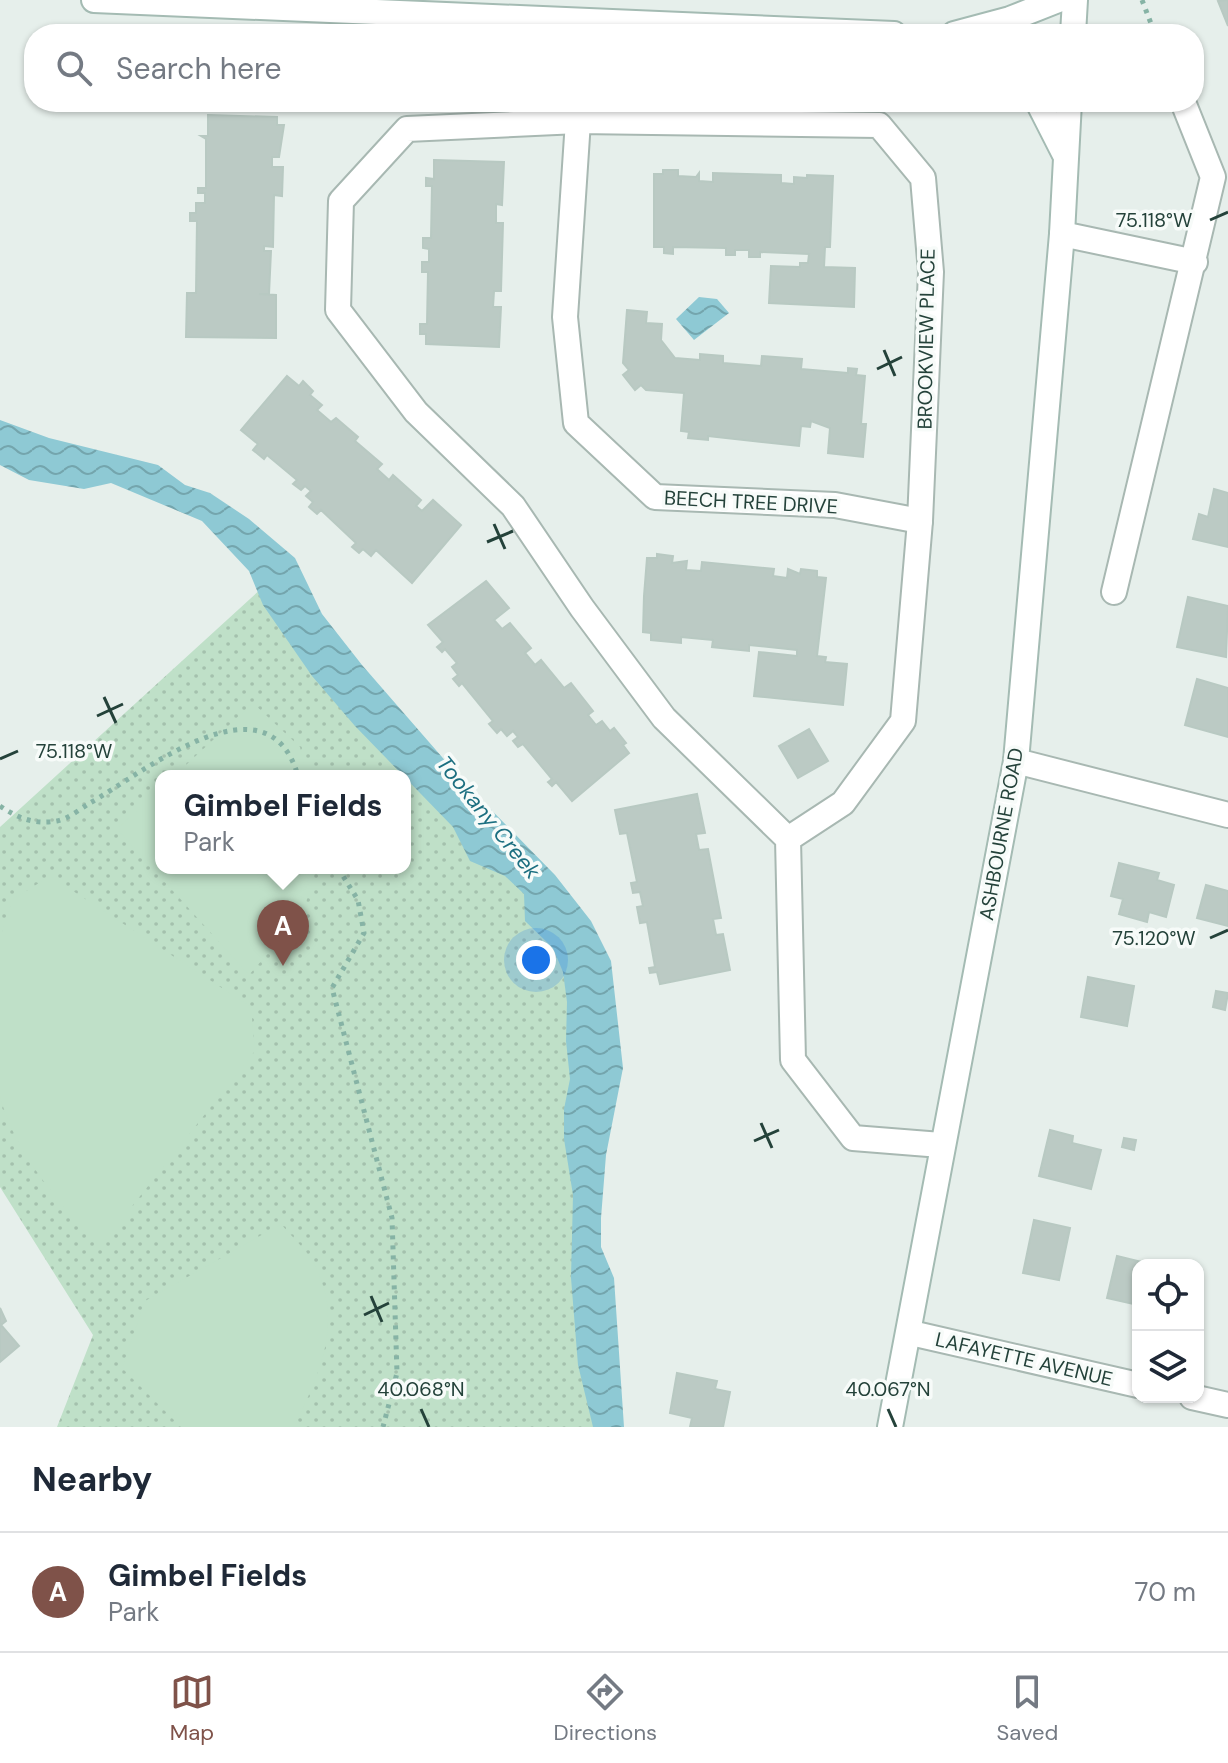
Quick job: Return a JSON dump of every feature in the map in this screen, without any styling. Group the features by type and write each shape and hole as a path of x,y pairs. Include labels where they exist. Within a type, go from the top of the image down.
{"street":[{"path":"94,0 395,8 702,24"},
{"path":"991,24 1058,0"},
{"path":"1074,24 1075,0"},
{"path":"1043,112 1065,157"},
{"name":"ASHBOURNE ROAD","path":"890,1427 911,1333 941,1145 1016,761 1062,234 1068,112"},
{"path":"1114,592 1213,177 1187,112"},
{"name":"BROOKVIEW PLACE","path":"578,121 879,125 923,178 931,272 920,521 903,721 843,803 788,839 664,718 582,608 513,506 416,412 338,310 341,201 407,129 578,121"},
{"name":"BEECH TREE DRIVE","path":"578,121 565,317 576,423 655,497 835,505 920,521"},
{"path":"1062,234 1195,262"},
{"path":"1016,761 1228,815"},
{"path":"788,839 793,1060 853,1138 941,1145"},
{"name":"LAFAYETTE AVENUE","path":"911,1333 1132,1384"},
{"path":"1204,1400 1228,1405"}],"path":[{"path":"1142,0 1151,24"},
{"path":"0,806 22,821 59,821 206,736 245,727 265,730 292,756 296,770"},
{"path":"342,874 358,900 364,933 332,988 392,1218 397,1373 383,1427"}],"green space":[{"path":"263,587 557,906 575,1027 601,1427 57,1427 93,1335 0,1187 0,827"},
{"path":"253,703 300,747 306,770 180,770"},
{"path":"155,794 155,871 117,829"},
{"path":"158,874 314,874 303,913 249,975"},
{"path":"50,876 251,1007 255,1051 99,1248 40,1177 16,1138 0,1096 0,938 12,900"},
{"path":"281,1224 313,1262 327,1305 328,1326 320,1367 294,1427 181,1427 122,1368 145,1301"}],"water":[{"path":"699,297 717,299 729,313 694,340 676,319"},
{"name":"Tookany Creek","path":"0,420 49,438 158,465 185,485 210,493 249,519 295,558 322,614 362,665 462,780 555,875 591,921 611,961 623,1068 606,1155 601,1247 614,1278 624,1427 593,1427 578,1365 571,1278 573,1195 564,1139 564,1109 570,1079 566,1041 567,1002 563,972 553,948 525,921 524,894 505,876 470,861 453,827 411,784 411,770 398,770 312,676 263,605 249,571 202,521 111,483 84,489 29,480 0,465"}],"building":[{"path":"1228,0 1228,26 1218,1"},
{"path":"208,115 277,117 277,125 284,125 279,157 272,157 272,167 283,167 282,196 274,195 273,247 264,246 264,251 271,251 269,294 259,294 276,295 276,338 186,337 187,293 196,293 197,221 190,221 190,213 196,213 196,203 205,203 205,193 198,193 198,188 206,188 206,139 201,136 208,136"},
{"path":"434,160 504,162 502,205 496,204 496,223 503,223 501,291 494,291 493,307 501,307 499,347 426,344 426,334 420,334 420,324 427,324 428,272 422,272 422,262 429,262 429,249 423,248 423,238 431,238 432,186 426,186 426,178 434,179"},
{"path":"663,170 678,170 678,176 696,177 699,173 699,181 713,182 713,173 781,175 781,183 794,184 794,177 833,176 830,247 825,247 824,267 855,268 854,307 769,303 771,266 800,267 800,263 808,263 809,254 760,252 760,257 749,257 749,250 735,250 735,255 726,255 726,248 673,247 673,254 664,253 664,247 654,247 654,174 663,174"},
{"path":"627,310 647,312 646,323 662,324 661,340 675,358 700,360 700,354 723,356 723,363 761,366 762,356 802,359 801,369 848,373 848,368 857,369 856,375 865,376 861,424 866,424 863,457 828,453 830,428 811,421 810,427 801,426 799,446 708,436 708,440 688,438 689,432 681,431 684,393 646,390 641,385 635,390 623,375 629,370 623,363"},
{"path":"287,376 299,386 303,381 313,391 310,395 322,405 317,410 331,422 336,418 358,437 355,441 382,464 377,469 389,480 393,475 421,500 416,506 422,511 433,500 461,525 412,583 376,550 371,556 363,549 359,553 352,547 356,543 321,510 317,514 309,507 313,502 306,496 311,491 305,486 301,490 293,484 297,480 267,455 264,459 253,450 258,444 241,430"},
{"path":"1214,489 1228,493 1228,547 1193,539 1199,514 1208,517"},
{"path":"657,554 673,556 672,563 687,561 686,570 701,571 702,562 774,569 773,576 787,578 788,569 800,574 801,569 817,571 817,577 826,578 817,656 826,657 825,662 847,664 843,705 754,696 759,652 797,656 797,650 749,645 749,651 712,647 713,640 681,637 681,643 651,640 651,633 643,632 644,596 647,558 657,558"},
{"path":"486,581 509,608 494,620 502,629 510,623 531,648 525,653 535,665 541,660 564,688 571,683 593,711 588,715 596,725 602,721 610,731 614,728 626,743 623,745 629,753 572,801 556,782 552,786 548,782 552,779 523,744 518,747 513,741 518,737 513,731 507,736 501,729 497,733 489,724 493,721 462,683 459,686 453,679 458,675 452,667 457,663 445,649 442,652 437,647 443,642 428,625"},
{"path":"1188,597 1228,606 1226,657 1177,647"},
{"path":"1197,679 1228,688 1228,737 1185,725"},
{"path":"809,729 828,761 798,778 779,746"},
{"path":"697,794 705,833 696,834 699,850 708,849 721,918 713,919 716,935 723,934 730,970 660,984 657,972 650,973 649,968 655,967 647,922 640,923 637,907 643,906 640,892 633,893 631,883 637,882 627,833 620,834 615,810"},
{"path":"1119,863 1159,873 1157,880 1174,885 1166,917 1149,912 1147,922 1119,914 1123,899 1111,896"},
{"path":"1206,885 1228,891 1228,926 1197,918"},
{"path":"1088,977 1134,986 1127,1026 1081,1017"},
{"path":"1216,991 1228,993 1225,1010 1213,1007"},
{"path":"1050,1130 1073,1136 1072,1143 1101,1150 1091,1189 1039,1176"},
{"path":"1124,1138 1136,1140 1134,1150 1122,1147"},
{"path":"1034,1220 1070,1228 1059,1280 1023,1273"},
{"path":"1117,1256 1132,1260 1132,1304 1107,1298"},
{"path":"0,1308 6,1321 1,1325 19,1346 0,1362"},
{"path":"677,1373 717,1381 715,1389 730,1392 723,1427 690,1427 692,1418 670,1413"}],"place":[{"name":"Gimbel Fields","path":"283,966"}]}
